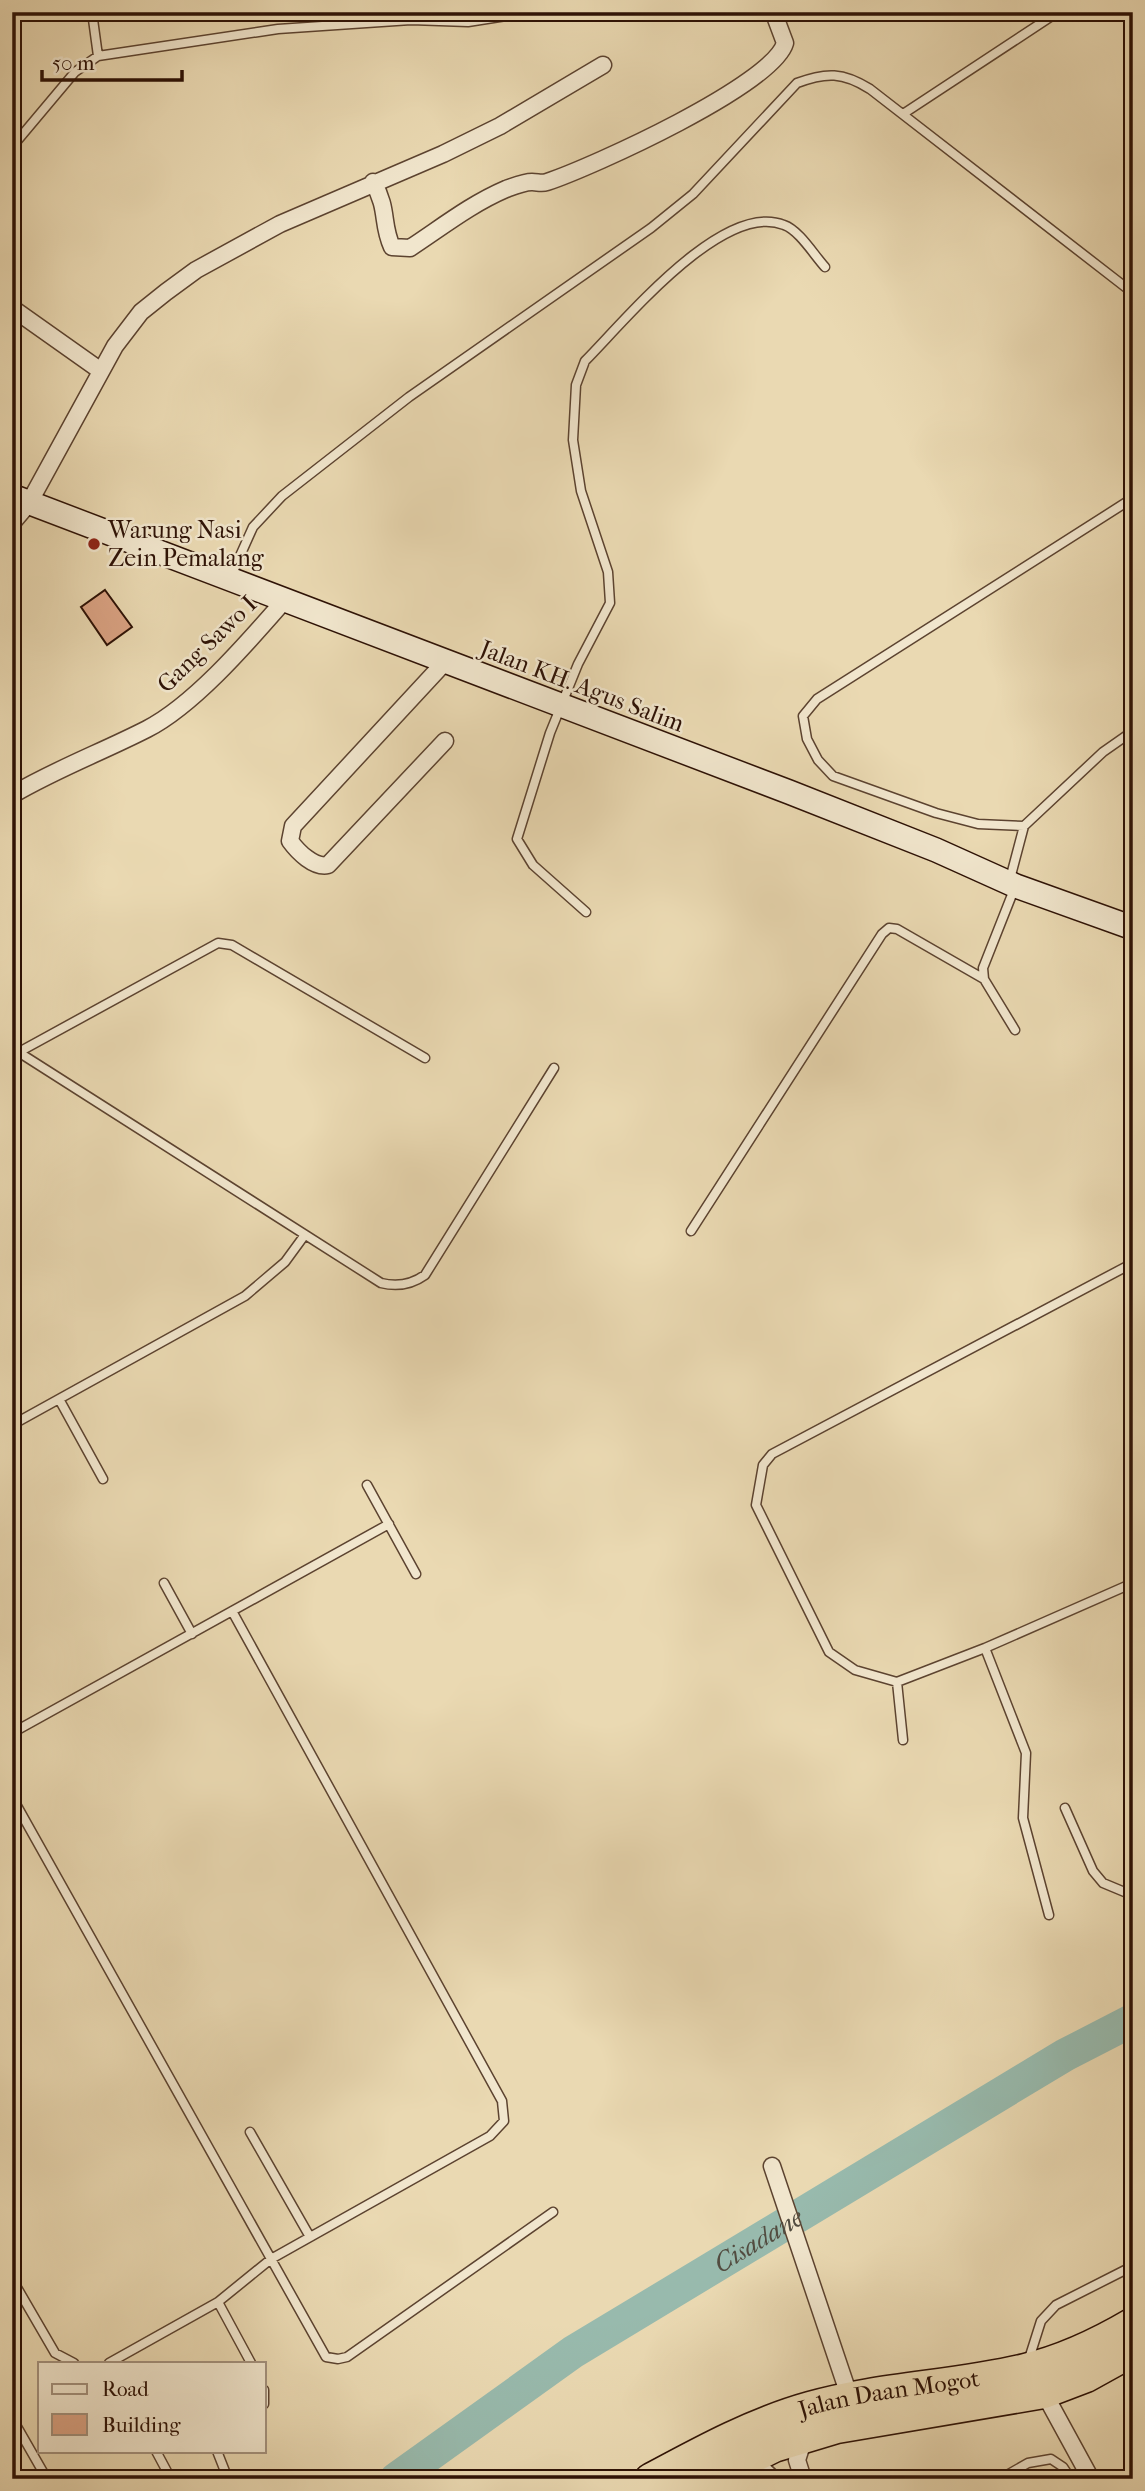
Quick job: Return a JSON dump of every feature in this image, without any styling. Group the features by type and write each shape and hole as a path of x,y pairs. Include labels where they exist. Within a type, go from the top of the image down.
{"highway":[{"name":"Jalan Daan Mogot","path":"650,2479 737,2432 810,2407 1025,2370 1079,2351 1133,2323"},
{"name":"Jalan Daan Mogot","path":"709,2479 744,2460 804,2437 848,2426 1044,2393 1086,2377 1133,2351"}],"street":[{"path":"373,182 383,200 386,227 393,247 410,248 437,227 492,196 529,182 547,182 577,170 644,139 721,98 779,56 785,43 776,19 782,12"},
{"path":"12,523 21,500 115,345 141,312 196,270 280,224 443,154 500,126 603,65"},
{"path":"12,308 101,372"},
{"name":"Jalan KH. Agus Salim","path":"21,500 936,850 1012,884 1133,928"},
{"name":"Gang Sawo I","path":"12,795 51,772 149,728 207,683 283,602"},
{"path":"444,663 293,826 290,841 311,860 319,865 328,865 445,741"},
{"path":"772,2166 816,2290 850,2398"},
{"path":"1044,2393 1091,2479"},
{"path":"803,2479 797,2460 804,2437"},
{"path":"744,2460 758,2465 773,2479"}],"lane":[{"path":"92,12 98,56"},
{"path":"12,147 75,72 98,56 278,29 440,17 468,22 533,12"},
{"path":"903,114 1058,12"},
{"path":"229,581 253,527 282,496 409,397 651,228 693,194 797,83 831,73 846,75 903,114 1133,293"},
{"path":"586,912 533,865 517,839 561,706 578,664 606,617 610,603 608,572 581,491 573,440 576,385 585,361 677,265 706,245 750,224 763,220 789,226 825,267"},
{"path":"1024,826 978,824 833,776 818,760 807,739 803,716 817,699 1133,498"},
{"path":"984,979 984,968 1012,884 1024,826 1102,752 1133,731"},
{"path":"691,1231 881,934 889,928 897,929 984,979 1015,1030"},
{"path":"425,1058 232,945 218,943 15,1050 304,1236 381,1283 393,1286 416,1281 425,1275 554,1068"},
{"path":"12,1424 245,1296 285,1262 304,1236"},
{"path":"1133,1263 772,1454 763,1465 756,1505 829,1652 855,1670 897,1682 985,1648 1133,1583"},
{"path":"59,1399 103,1479"},
{"path":"366,1485 416,1574"},
{"path":"12,1733 388,1524"},
{"path":"164,1583 192,1633"},
{"path":"111,2362 218,2302 271,2259 491,2136 504,2121 502,2101 232,1611"},
{"path":"985,1648 1026,1753 1023,1818 1049,1915"},
{"path":"897,1682 903,1740"},
{"path":"12,1797 326,2357 347,2357 553,2212"},
{"path":"1065,1808 1093,1871 1103,1883 1127,1893 1133,1890"},
{"path":"250,2132 310,2237"},
{"path":"1025,2370 1041,2321 1056,2305 1133,2266"},
{"path":"12,2279 55,2353 72,2362"},
{"path":"218,2302 250,2362"},
{"path":"1133,2415 1133,2427"},
{"path":"12,2418 47,2479"},
{"path":"157,2452 172,2479"},
{"path":"217,2452 228,2479"},
{"path":"1000,2479 1028,2463 1051,2459 1063,2466 1071,2479"}],"building":[{"path":"105,590 132,627 107,645 81,607"}],"waterway":[{"name":"Cisadane","path":"396,2479 573,2352 1065,2055 1133,2020"}],"place":[{"name":"Warung Nasi Zein Pemalang","path":"94,544"}]}
